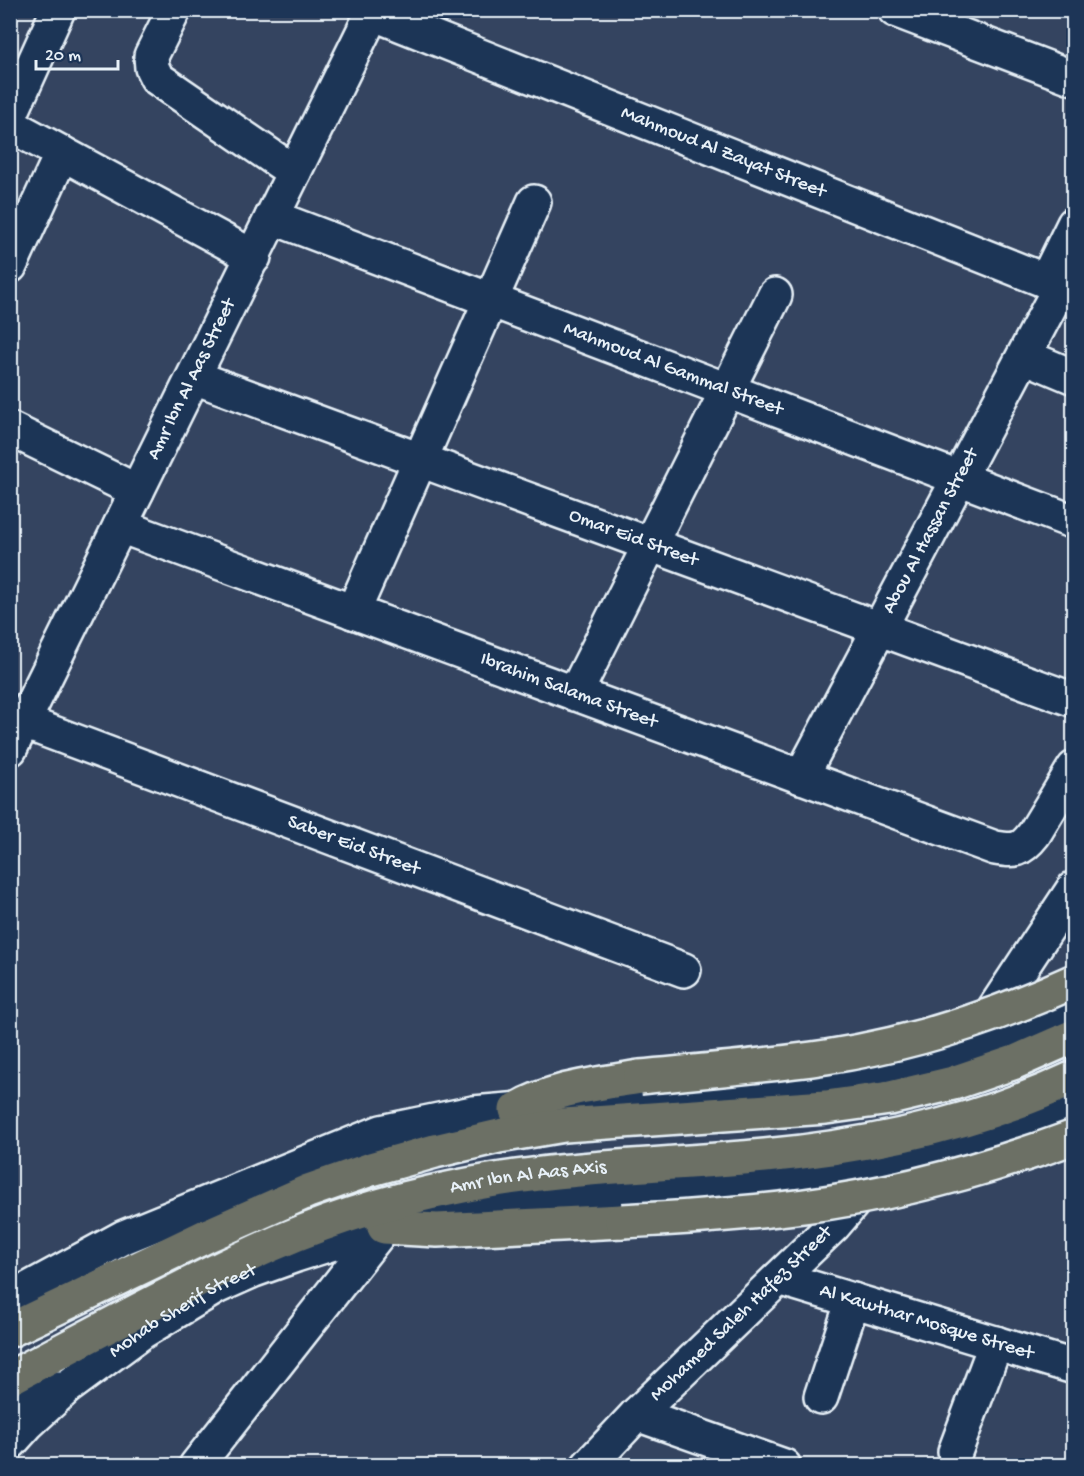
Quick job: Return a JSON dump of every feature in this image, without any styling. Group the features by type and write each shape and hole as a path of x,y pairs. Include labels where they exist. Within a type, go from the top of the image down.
{"main road":[{"path":"516,1110 549,1096 577,1088 640,1077 827,1057 882,1046 936,1033 989,1016 1074,981"},
{"name":"Amr Ibn Al Aas Axis","path":"10,1330 155,1260 308,1191 371,1169 435,1151 499,1136 564,1125 826,1107 890,1098 953,1083 1015,1062 1074,1036"},
{"name":"Amr Ibn Al Aas Axis","path":"10,1378 246,1256 315,1228 385,1204 457,1187 530,1174 765,1156 882,1140 939,1127 994,1110 1049,1090 1074,1078"},
{"path":"384,1227 437,1230 622,1221 746,1213 805,1206 924,1183 982,1168 1074,1137"}],"street":[{"path":"10,116 58,10"},
{"path":"174,10 151,56 152,68 157,78 294,172"},
{"path":"895,10 1074,78"},
{"name":"Amr Ibn Al Aas Street","path":"17,736 373,12"},
{"name":"Mahmoud Al Zayat Street","path":"373,12 1060,287"},
{"path":"10,125 254,257"},
{"path":"10,266 62,153"},
{"path":"353,612 534,202"},
{"name":"Mahmoud Al Gammal Street","path":"272,217 1074,522"},
{"name":"Abou Al Hassan Street","path":"801,777 1060,287 1074,224"},
{"path":"575,694 775,295"},
{"path":"1024,356 1074,377"},
{"name":"Omar Eid Street","path":"194,376 1074,700"},
{"path":"10,429 137,491"},
{"name":"Ibrahim Salama Street","path":"120,526 994,848 1009,851 1027,844 1074,768"},
{"name":"Saber Eid Street","path":"17,736 684,970"},
{"path":"966,1052 1074,888"},
{"path":"10,1299 124,1237 381,1132 473,1113 766,1088 999,1045 1074,1011"},
{"name":"Mohab Sherif Street","path":"10,1443 28,1423 71,1384 142,1332 216,1287 276,1262 384,1227 453,1209 571,1193 765,1182 952,1150 1074,1107"},
{"name":"Mohamed Saleh Hafez Street","path":"588,1466 637,1414 834,1225 892,1160"},
{"path":"196,1466 384,1227"},
{"name":"Al Kawthar Mosque Street","path":"779,1278 1074,1367"},
{"path":"821,1397 853,1300"},
{"path":"955,1452 996,1343"},
{"path":"10,1405 71,1384"},
{"path":"637,1414 784,1466"}]}
